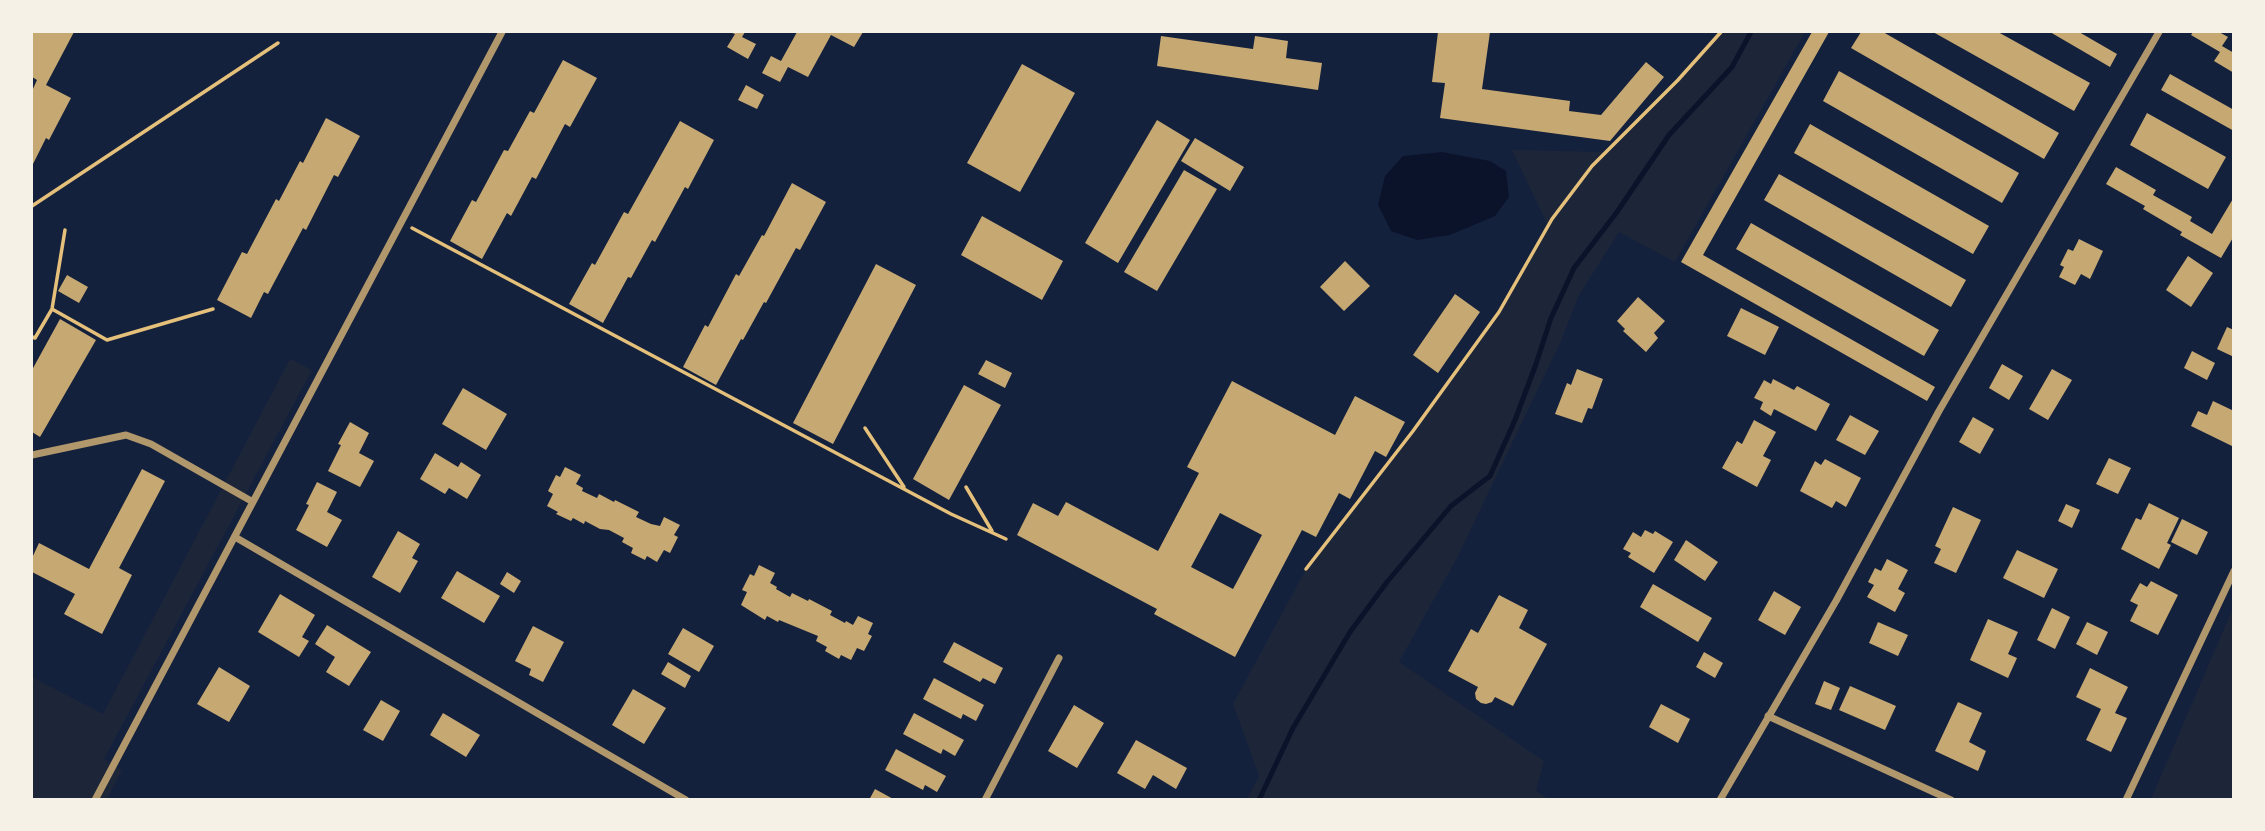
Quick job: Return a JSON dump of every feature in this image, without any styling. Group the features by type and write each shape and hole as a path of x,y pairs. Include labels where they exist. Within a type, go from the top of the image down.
{"street":[{"path":"95,800 502,32"},
{"path":"1720,800 1836,601 1939,411 2159,32"},
{"path":"32,455 126,435 151,444 253,502"},
{"path":"235,537 686,800"},
{"path":"2126,800 2234,571"},
{"path":"985,800 1059,658"},
{"path":"1768,716 1951,800"}],"path":[{"path":"1306,569 1413,431 1499,312 1552,219 1592,166 1678,80 1721,32"},
{"path":"32,206 278,43"},
{"path":"401,222 951,514 1006,539"},
{"path":"32,337 35,338 52,309 65,230"},
{"path":"52,309 107,340 213,309"},
{"path":"865,428 905,489"},
{"path":"966,487 993,533"}],"shaded area":[{"path":"1721,32 1805,32 1675,262 1619,232 1578,297 1562,339 1457,558 1399,662 1544,761 1536,791 1549,799 1247,799 1259,776 1233,704 1306,569 1413,431 1499,312 1548,226 1512,150 1605,152 1678,80"},
{"path":"1442,152 1490,161 1506,171 1509,197 1495,216 1450,235 1417,240 1391,231 1378,205 1385,176 1403,156"},
{"path":"290,359 312,370 104,759 122,770 107,799 32,799 32,677 103,714"},
{"path":"2233,608 2233,799 2151,799"}],"building":[{"path":"32,32 74,32 46,85 71,98 32,166 32,91 37,80 32,77"},
{"path":"729,32 745,32 742,37 756,44 748,59 727,47 735,34"},
{"path":"797,32 863,32 854,47 831,35 808,77 788,67 780,82 762,73 771,56 781,61"},
{"path":"1438,32 1490,32 1482,89 1570,101 1569,111 1601,115 1646,62 1664,77 1610,141 1440,118 1445,83 1432,82"},
{"path":"1812,32 1829,32 1703,255 1935,387 1927,401 1681,262"},
{"path":"1861,32 1883,32 2059,133 2044,159 1851,48"},
{"path":"1933,32 1998,32 2090,83 2074,111"},
{"path":"2050,32 2079,32 2117,54 2110,67"},
{"path":"2193,32 2219,32 2228,37 2222,46 2234,53 2234,73 2214,61 2220,52 2191,35"},
{"path":"1161,36 1253,49 1255,36 1288,41 1286,58 1322,63 1318,90 1157,66"},
{"path":"563,60 597,78 570,127 565,124 536,179 532,177 511,216 507,213 482,259 450,241 472,200 476,202 504,150 508,151 530,111 534,113"},
{"path":"1022,64 1075,93 1020,192 967,163"},
{"path":"1839,71 2019,173 2002,203 1823,101"},
{"path":"2170,74 2234,110 2234,131 2161,90"},
{"path":"746,85 764,95 757,109 738,100"},
{"path":"2147,113 2226,157 2208,189 2130,145"},
{"path":"326,118 360,136 338,177 334,175 306,230 303,228 268,294 264,292 251,318 217,300 242,252 247,254 276,199 279,201 300,161 303,163"},
{"path":"1157,120 1190,140 1118,263 1085,243"},
{"path":"680,121 714,140 688,189 685,187 655,242 652,240 631,278 628,277 603,323 569,304 592,263 595,265 624,212 628,214"},
{"path":"1810,124 1989,226 1973,254 1794,153"},
{"path":"1195,138 1244,167 1230,191 1181,161"},
{"path":"2116,167 2156,190 2153,195 2192,217 2190,221 2212,234 2234,197 2234,236 2221,258 2180,235 2182,232 2143,209 2145,206 2106,184"},
{"path":"1184,170 1217,189 1157,291 1124,272"},
{"path":"1779,174 1966,280 1951,307 1764,200"},
{"path":"792,183 826,202 800,250 796,248 716,385 683,367 736,274 739,276 762,235 764,236"},
{"path":"982,216 1063,261 1042,300 961,255"},
{"path":"1751,223 1939,330 1924,356 1736,249"},
{"path":"2079,239 2103,251 2090,279 2081,274 2075,285 2059,277 2064,267 2060,265 2068,249 2073,251"},
{"path":"2188,256 2213,273 2191,307 2166,290"},
{"path":"1345,261 1370,286 1344,311 1320,287"},
{"path":"876,264 916,285 833,444 793,423"},
{"path":"67,275 88,287 79,303 58,291"},
{"path":"1455,294 1480,312 1438,373 1413,355"},
{"path":"1638,297 1665,321 1654,333 1658,338 1646,352 1623,331 1625,329 1617,321"},
{"path":"1741,308 1779,327 1765,355 1727,336"},
{"path":"60,319 96,340 40,437 32,432 32,370"},
{"path":"2227,327 2234,330 2234,357 2217,349"},
{"path":"2192,351 2215,363 2207,380 2184,368"},
{"path":"986,360 1012,373 1005,388 978,374"},
{"path":"2002,364 2023,376 2009,400 1989,388"},
{"path":"1577,369 1603,379 1592,409 1588,408 1582,423 1555,414 1567,383 1571,385"},
{"path":"2052,369 2072,380 2048,420 2029,409"},
{"path":"1773,379 1794,390 1797,386 1830,404 1816,431 1774,409 1771,416 1760,409 1763,402 1754,398 1764,380 1771,384"},
{"path":"1232,381 1335,435 1355,396 1405,422 1386,457 1375,451 1350,499 1339,493 1316,537 1302,530 1235,657 1154,614 1157,609 1017,535 1033,503 1058,516 1066,502 1158,551 1199,473 1187,467","holes":["1220,513 1262,535 1233,589 1191,567"]},
{"path":"964,385 1001,405 949,500 913,479"},
{"path":"463,388 507,414 486,450 442,424"},
{"path":"2213,401 2234,411 2234,447 2191,426 2198,411 2207,415"},
{"path":"1850,415 1879,431 1865,455 1836,440"},
{"path":"1973,417 1994,429 1980,454 1959,442"},
{"path":"1754,420 1776,432 1763,456 1771,460 1757,487 1722,468 1737,441 1742,444"},
{"path":"350,422 369,433 359,453 374,461 360,487 328,471"},
{"path":"435,453 458,467 461,462 481,475 467,499 449,488 445,494 420,479"},
{"path":"2109,458 2131,468 2118,494 2096,484"},
{"path":"1825,459 1861,478 1846,507 1836,501 1832,508 1800,491 1815,461 1821,465"},
{"path":"565,467 581,475 576,484 583,488 582,491 597,498 599,494 614,502 615,500 639,512 636,517 651,524 660,526 664,517 680,525 674,535 678,537 670,553 664,550 657,562 647,556 645,560 631,553 633,548 622,542 624,538 609,530 600,529 585,521 584,524 573,518 571,521 556,514 558,512 547,506 553,494 548,491 556,475 560,477"},
{"path":"142,469 165,481 119,568 132,575 102,634 64,614 75,594 32,572 32,558 39,543 89,569"},
{"path":"317,482 337,492 327,512 342,520 327,547 296,530"},
{"path":"2149,503 2179,518 2167,543 2171,545 2159,569 2121,549 2136,518 2141,520"},
{"path":"2066,504 2080,510 2072,528 2058,521"},
{"path":"1953,507 1981,520 1956,573 1934,563 1941,549 1935,546"},
{"path":"2182,519 2208,532 2197,555 2171,542"},
{"path":"1645,530 1653,534 1655,531 1673,542 1654,573 1628,557 1631,553 1623,549 1633,532 1641,537"},
{"path":"398,531 420,544 412,558 418,561 400,593 372,577"},
{"path":"1686,540 1718,562 1705,581 1674,560"},
{"path":"2017,550 2058,569 2044,598 2003,578"},
{"path":"1887,559 1908,570 1898,589 1905,593 1895,612 1867,597 1874,585 1868,582 1875,568 1881,571"},
{"path":"759,565 775,573 770,583 790,597 792,593 808,601 809,599 832,611 830,615 845,623 846,621 853,625 858,616 873,623 868,634 872,636 864,651 857,648 851,660 841,655 839,659 825,651 827,647 816,641 818,636 767,616 765,620 741,605 747,592 742,590 750,574 754,576"},
{"path":"457,571 500,596 484,623 441,598"},
{"path":"507,572 521,581 514,593 500,584"},
{"path":"2151,581 2178,595 2158,635 2130,621 2138,605 2130,601 2140,583 2147,587"},
{"path":"1653,584 1712,618 1698,642 1640,607"},
{"path":"1774,591 1801,607 1785,635 1758,620"},
{"path":"280,594 315,615 302,637 309,641 299,657 258,632"},
{"path":"1499,595 1528,610 1519,628 1547,644 1513,706 1495,697 1492,702 1481,703 1476,699 1478,687 1448,671 1471,629 1478,633"},
{"path":"2052,608 2070,617 2055,649 2037,640"},
{"path":"1988,619 2018,632 2008,654 2017,658 2008,678 1970,660"},
{"path":"1878,622 1908,635 1898,656 1869,643"},
{"path":"2087,622 2108,632 2097,655 2076,644"},
{"path":"327,625 371,652 349,686 326,672 335,657 315,644"},
{"path":"533,626 564,642 543,682 529,675 531,669 515,661"},
{"path":"683,628 714,646 699,672 668,654"},
{"path":"954,642 1003,668 995,684 983,678 980,682 943,662"},
{"path":"1704,652 1723,663 1715,678 1696,667"},
{"path":"668,662 691,676 685,688 661,674"},
{"path":"219,667 250,686 229,722 197,704"},
{"path":"2090,668 2128,687 2115,713 2127,718 2111,752 2086,740 2101,709 2076,697"},
{"path":"934,678 984,705 976,721 963,714 961,719 923,699"},
{"path":"1824,681 1840,688 1831,710 1815,704"},
{"path":"1850,686 1896,706 1885,730 1839,710"},
{"path":"633,689 666,708 644,744 612,725"},
{"path":"381,700 400,711 383,741 363,730"},
{"path":"1958,702 1982,713 1969,742 1986,751 1978,771 1935,751"},
{"path":"1661,704 1690,719 1678,743 1649,727"},
{"path":"1074,705 1104,723 1077,768 1048,751"},
{"path":"443,713 480,735 466,757 430,735"},
{"path":"914,713 964,740 955,756 943,749 941,754 903,734"},
{"path":"1136,740 1187,768 1176,789 1153,775 1145,789 1117,773"},
{"path":"896,749 946,776 937,792 925,785 923,790 885,770"},
{"path":"875,789 895,800 869,800"}],"waterway":[{"path":"1259,800 1293,728 1350,632 1387,582 1451,506 1490,476 1515,420 1551,318 1574,268 1617,212 1669,135 1732,67 1751,32"}]}
